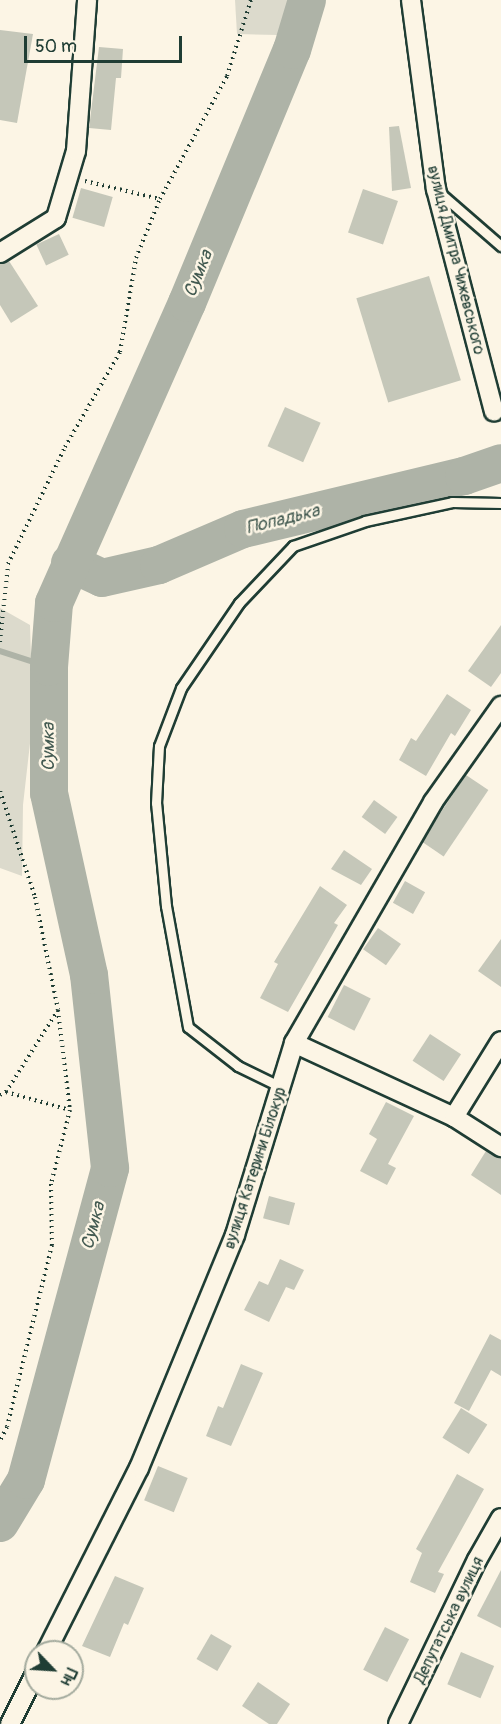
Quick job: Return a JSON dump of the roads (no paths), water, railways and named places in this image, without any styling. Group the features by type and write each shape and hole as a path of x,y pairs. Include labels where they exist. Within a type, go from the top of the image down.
{"street":[{"path":"0,253 56,218 76,151 87,0"},
{"name":"вулиця Дмитра Чижевського","path":"411,0 435,189 494,412"},
{"name":"вулиця Катерини Білокур","path":"52,1640 144,1458 235,1235 294,1043 433,802 501,706"},
{"path":"454,1117 501,1041"},
{"path":"294,1043 454,1117 501,1147"},
{"name":"Депутатська вулиця","path":"398,1724 477,1560 501,1518"},
{"path":"10,1724 24,1696"}],"lane":[{"path":"435,189 501,246"},
{"path":"281,1087 238,1066 188,1027 166,906 156,803 159,746 181,688 239,603 293,546 365,521 452,502 501,503"}],"waterway":[{"name":"Сумка","path":"0,1523 26,1480 110,1168 89,975 49,793 49,667 54,603 187,303 292,50 307,0"},
{"name":"Попадька","path":"70,563 102,578 159,565 243,529 464,476 501,463"},
{"path":"0,651 49,667"}]}
